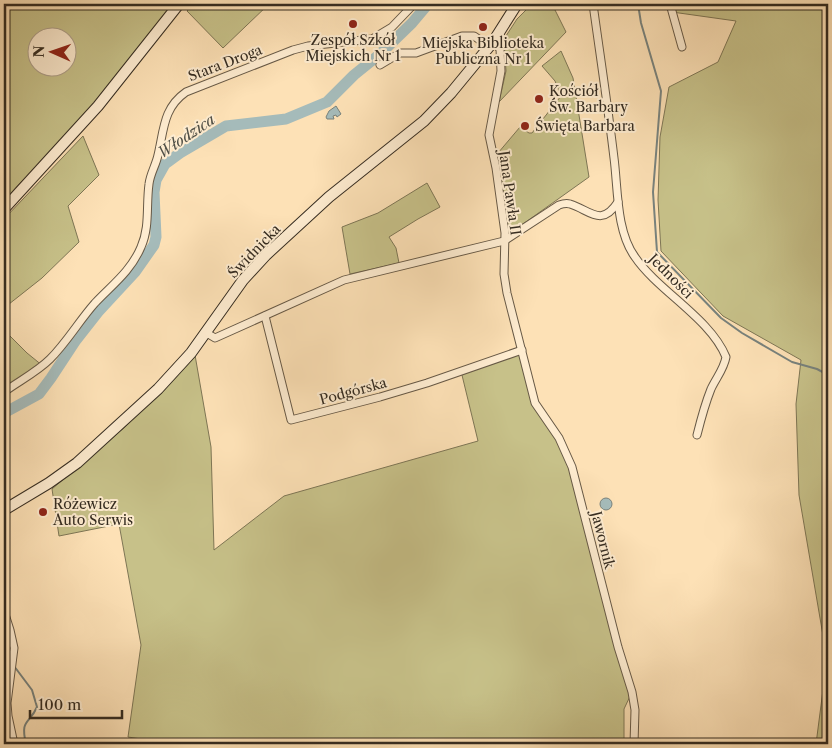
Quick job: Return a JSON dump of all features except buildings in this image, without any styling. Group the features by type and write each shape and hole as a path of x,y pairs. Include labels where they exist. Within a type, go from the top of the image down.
{"street":[{"path":"4,208 98,106 178,4"},
{"name":"Stara Droga","path":"4,392 50,359 86,313 132,264 141,248 147,229 149,184 158,155 163,125 178,98 186,92 293,50 308,46 377,37 392,27 414,4"},
{"name":"Świdnicka","path":"4,510 49,483 77,463 165,381 191,353 243,280 266,255 329,197 424,121 451,93 491,44 517,4"},
{"name":"Jedności","path":"593,4 623,230 634,257 710,332 726,357 725,365 712,388 703,410 697,435"},
{"path":"670,4 682,48"},
{"path":"380,66 400,53 416,53 462,36 474,36 491,44"},
{"name":"Jana Pawła II","path":"491,44 500,49 501,71 489,134 505,233 504,274 522,350"},
{"path":"205,332 215,338 344,280 504,241 558,205 568,203 595,216 601,216 609,212 618,202"},
{"name":"Podgórska","path":"265,316 291,420 427,383 522,350"},
{"name":"Jawornik","path":"522,350 536,402 559,438 572,467 616,639 632,692 635,710 634,744"},
{"path":"4,611 12,639 13,664 7,703 14,744"}],"shaded area":[{"path":"146,3 161,4 174,9 98,106 4,201 4,4 101,5"},
{"path":"193,4 269,4 223,48 187,11"},
{"path":"529,4 552,4 566,32 499,102 506,71 504,39"},
{"path":"669,4 828,4 828,744 816,744 827,659 799,495 796,404 801,360 723,316 661,251 658,200 660,137 669,87 718,62 736,21 672,12"},
{"path":"561,51 573,78 589,177 509,234 498,153 520,127 532,133 561,96 555,81 542,66"},
{"path":"336,106 341,114 337,117 336,115 333,116 334,119 327,119 329,111"},
{"path":"83,136 99,175 68,206 79,242 42,278 4,308 4,219"},
{"path":"427,183 440,207 389,237 396,248 399,263 350,274 342,227 378,213"},
{"path":"4,330 43,366 4,392"},
{"path":"522,350 535,403 565,449 632,692 624,709 624,744 136,744 141,739 128,737 141,645 119,524 59,536 52,489 126,426 195,355 211,447 214,550 284,496 478,441 461,371"},
{"path":"606,498 612,504 606,510 600,504"}],"waterway":[{"name":"Włodzica","path":"4,413 39,394 76,340 98,312 135,272 154,245 156,237 154,192 156,180 165,164 226,126 286,119 327,102 412,23 428,4"},
{"path":"638,4 641,23 661,91 653,192 657,252 721,318 742,333 792,362 817,369 828,375"},
{"path":"4,656 10,662"},
{"path":"14,666 32,690 37,707 25,726 24,736 26,744"}],"place":[{"name":"Zespół Szkół Miejskich Nr 1","path":"353,24"},
{"name":"Miejska Biblioteka Publiczna Nr 1","path":"483,27"},
{"name":"Kościół Św. Barbary","path":"539,99"},
{"name":"Święta Barbara","path":"525,126"},
{"name":"Różewicz Auto Serwis","path":"43,512"}]}
